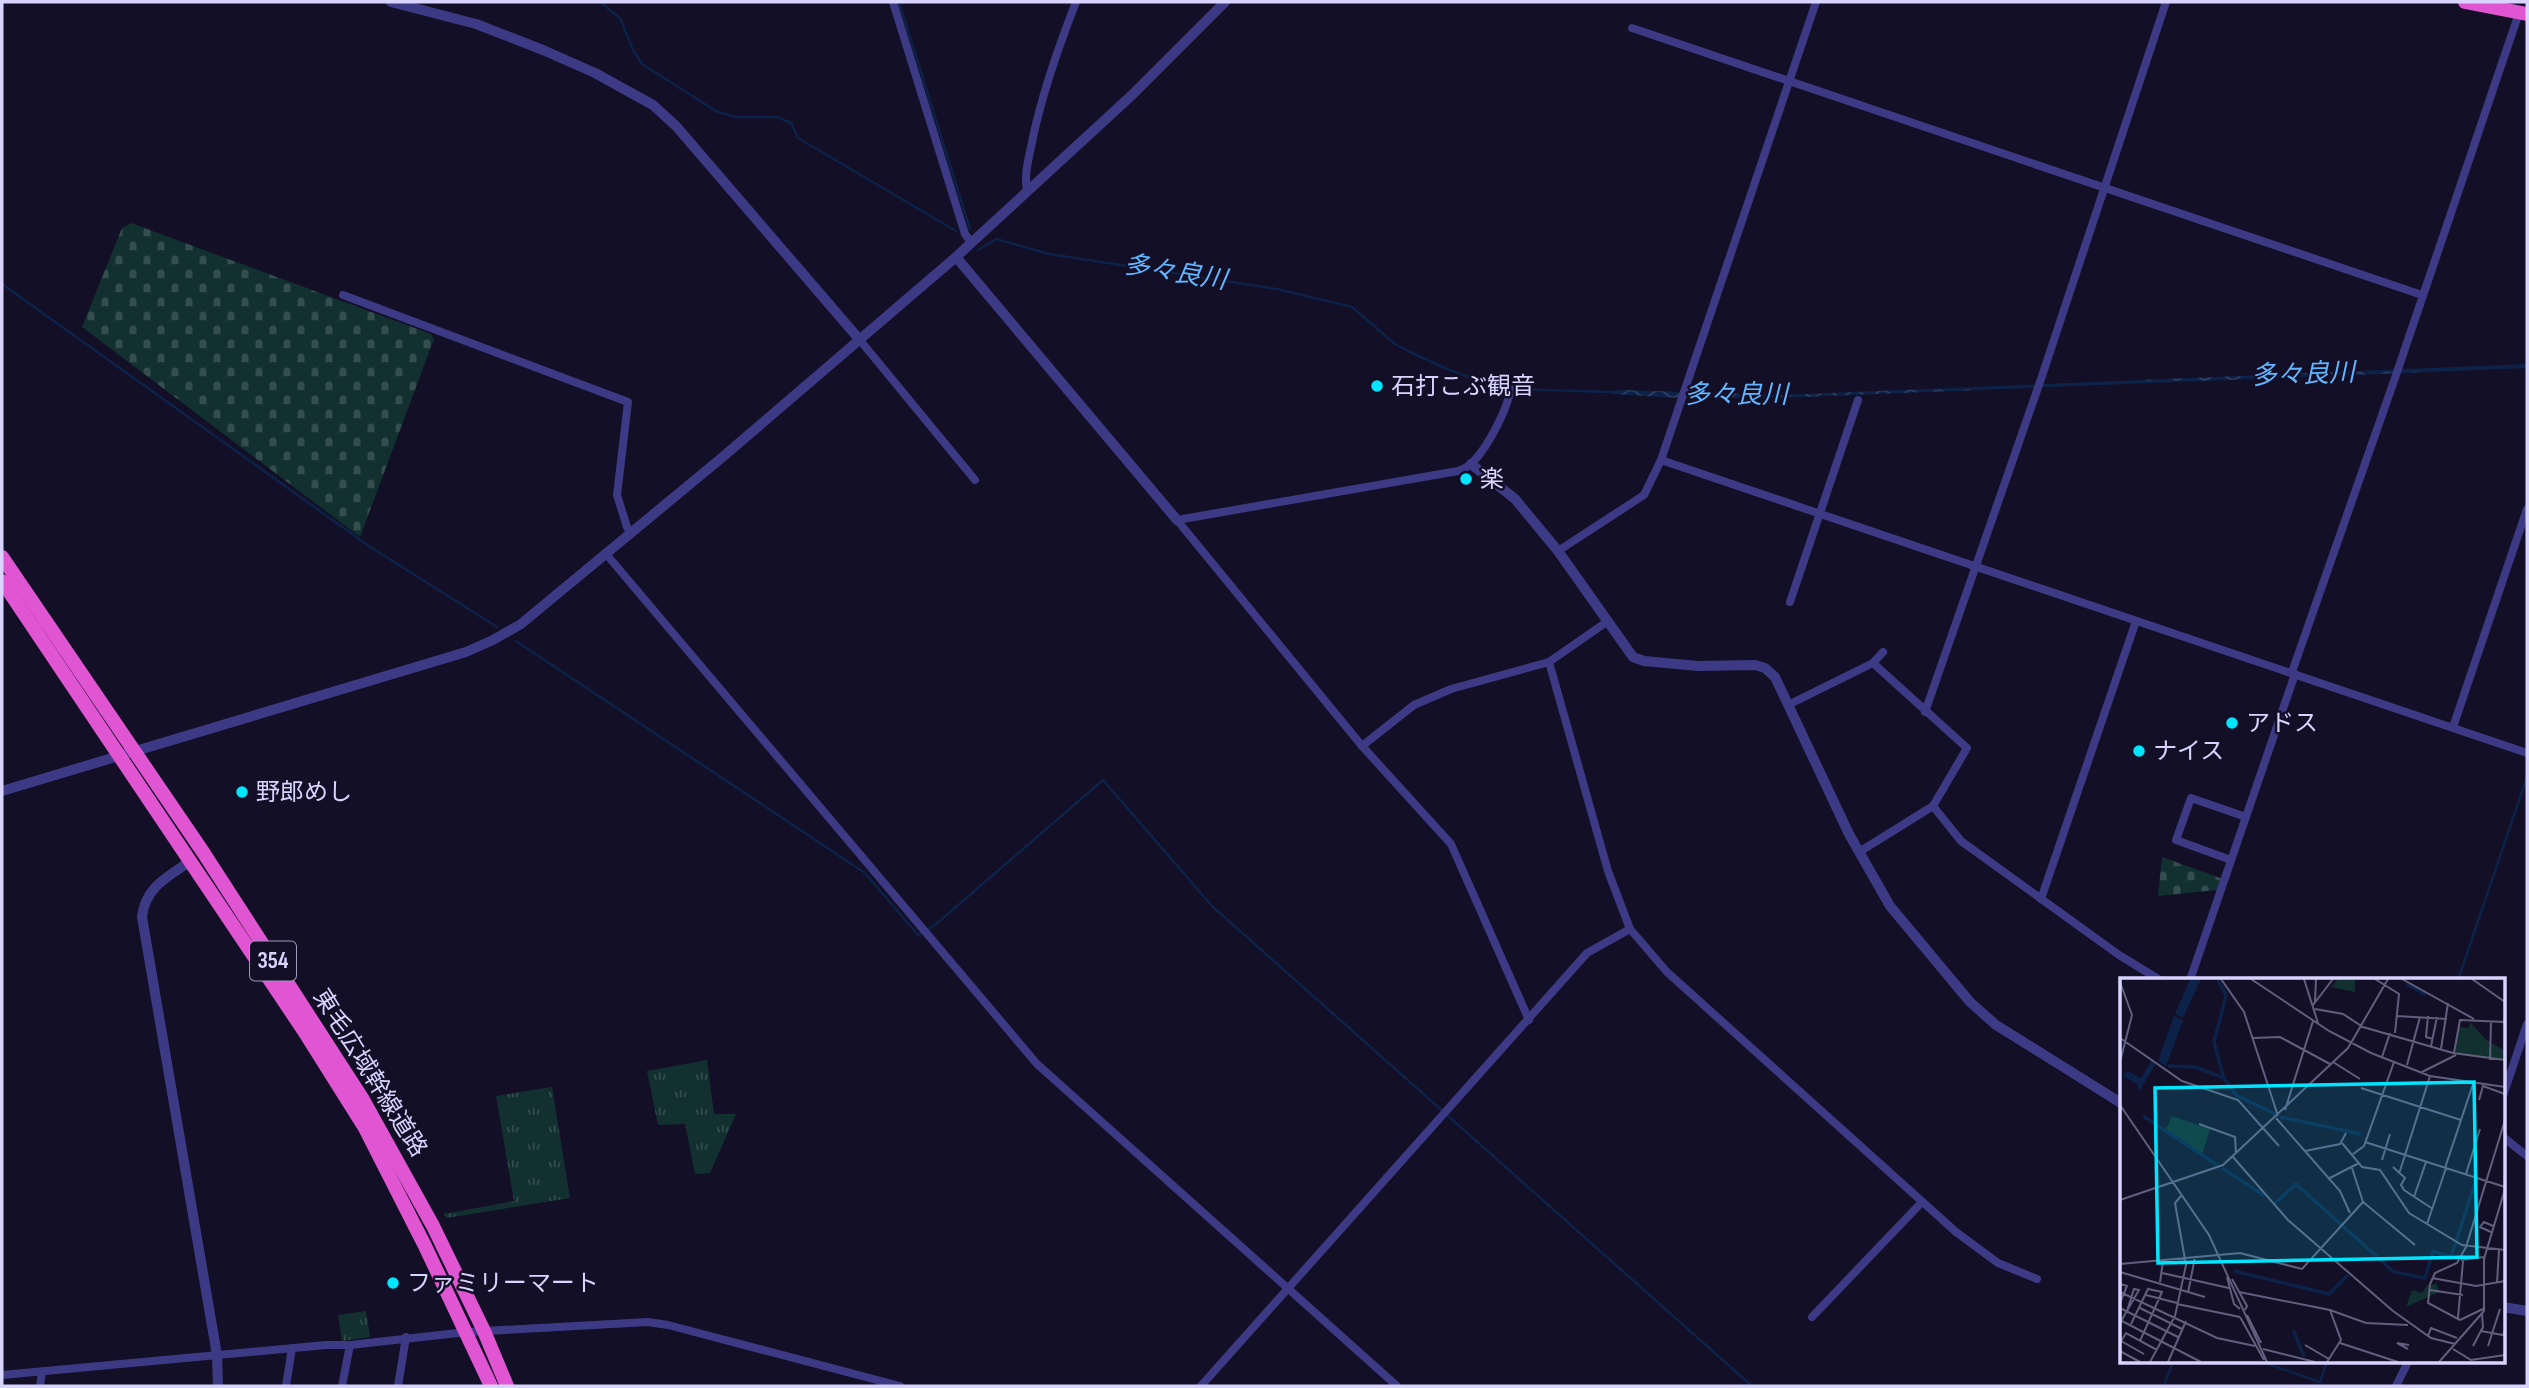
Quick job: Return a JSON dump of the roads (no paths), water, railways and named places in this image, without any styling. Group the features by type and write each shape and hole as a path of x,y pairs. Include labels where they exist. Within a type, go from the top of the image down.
{"highway":[{"path":"2465,2 2523,13"},
{"name":"東毛広域幹線道路","path":"2,557 203,852 362,1098 433,1226 484,1331 507,1386"},
{"name":"東毛広域幹線道路","path":"2,581 304,1031 365,1128 467,1332 491,1386"}],"street":[{"path":"391,2 492,29 595,73 653,104 676,126 859,339 975,480"},
{"path":"893,2 965,234 971,242"},
{"path":"1027,190 1026,171 1037,115 1054,58 1076,2"},
{"path":"2,791 481,646 530,618 956,257 1132,95 1225,2"},
{"path":"1558,551 1644,495 1661,460 1815,2"},
{"path":"1925,712 2041,379 2166,2"},
{"path":"2191,978 2422,295 2523,13"},
{"path":"1632,27 2422,295"},
{"path":"956,257 1362,746 1451,845 1528,1020"},
{"path":"343,295 628,402 617,495 627,527 632,534"},
{"path":"1177,520 1458,471 1471,464 1497,424 1511,395 1511,383"},
{"path":"1790,602 1858,400"},
{"path":"1661,460 2527,753"},
{"path":"1471,464 1515,499 1558,551 1633,657 1644,661 1698,666 1755,665 1765,668 1775,677 1859,852 1890,906 1970,1003 1996,1025 2120,1102"},
{"path":"2453,727 2527,509"},
{"path":"607,555 1037,1064 1397,1386"},
{"path":"1362,746 1413,705 1451,690 1549,662 1608,621"},
{"path":"2041,899 2136,621"},
{"path":"1788,705 1872,663 1883,652"},
{"path":"1549,662 1608,871 1630,929 1667,972 1956,1232 1998,1263 2037,1279"},
{"path":"1859,852 1933,806 1967,748 1872,663"},
{"path":"2231,860 2176,840 2192,798 2246,817"},
{"path":"1933,806 1961,841 2119,955 2157,978"},
{"path":"189,862 153,889 144,905 142,917 217,1355 218,1386"},
{"path":"1201,1386 1587,953 1630,929"},
{"path":"2504,1093 2527,1024"},
{"path":"2504,1138 2527,1156"},
{"path":"1812,1317 1922,1202"},
{"path":"2504,1307 2527,1311"},
{"path":"2,1375 350,1345 406,1337 648,1322 900,1386"},
{"path":"398,1386 406,1337"},
{"path":"342,1386 350,1345"},
{"path":"286,1386 292,1348"},
{"path":"2396,1386 2407,1364"},
{"path":"40,1386 42,1372"}],"water":[{"path":"2527,364 2527,368 1776,398 1679,398 1612,394 1612,391 1622,390 1781,395"}],"waterway":[{"path":"600,2 620,18 642,64 716,111 735,117 777,117 791,123 798,138 956,231"},
{"name":"多々良川","path":"899,2 970,229"},
{"name":"多々良川","path":"978,250 996,239 1049,254 1277,289 1352,307 1395,344 1447,369 1503,389 1613,392"},
{"path":"2,284 369,546 497,627"},
{"path":"516,641 865,873 918,935 935,925 1103,780 1212,906 1752,1386"},
{"path":"2459,978 2527,777"},
{"path":"2164,1386 2172,1364"},
{"path":"2268,1364 2320,1382 2326,1364"}],"place":[{"name":"石打こぶ観音","path":"1377,386"},
{"name":"楽","path":"1466,479"},
{"name":"アドス","path":"2232,723"},
{"name":"ナイス","path":"2139,751"},
{"name":"野郎めし","path":"242,792"},
{"name":"ファミリーマート","path":"393,1283"}]}
